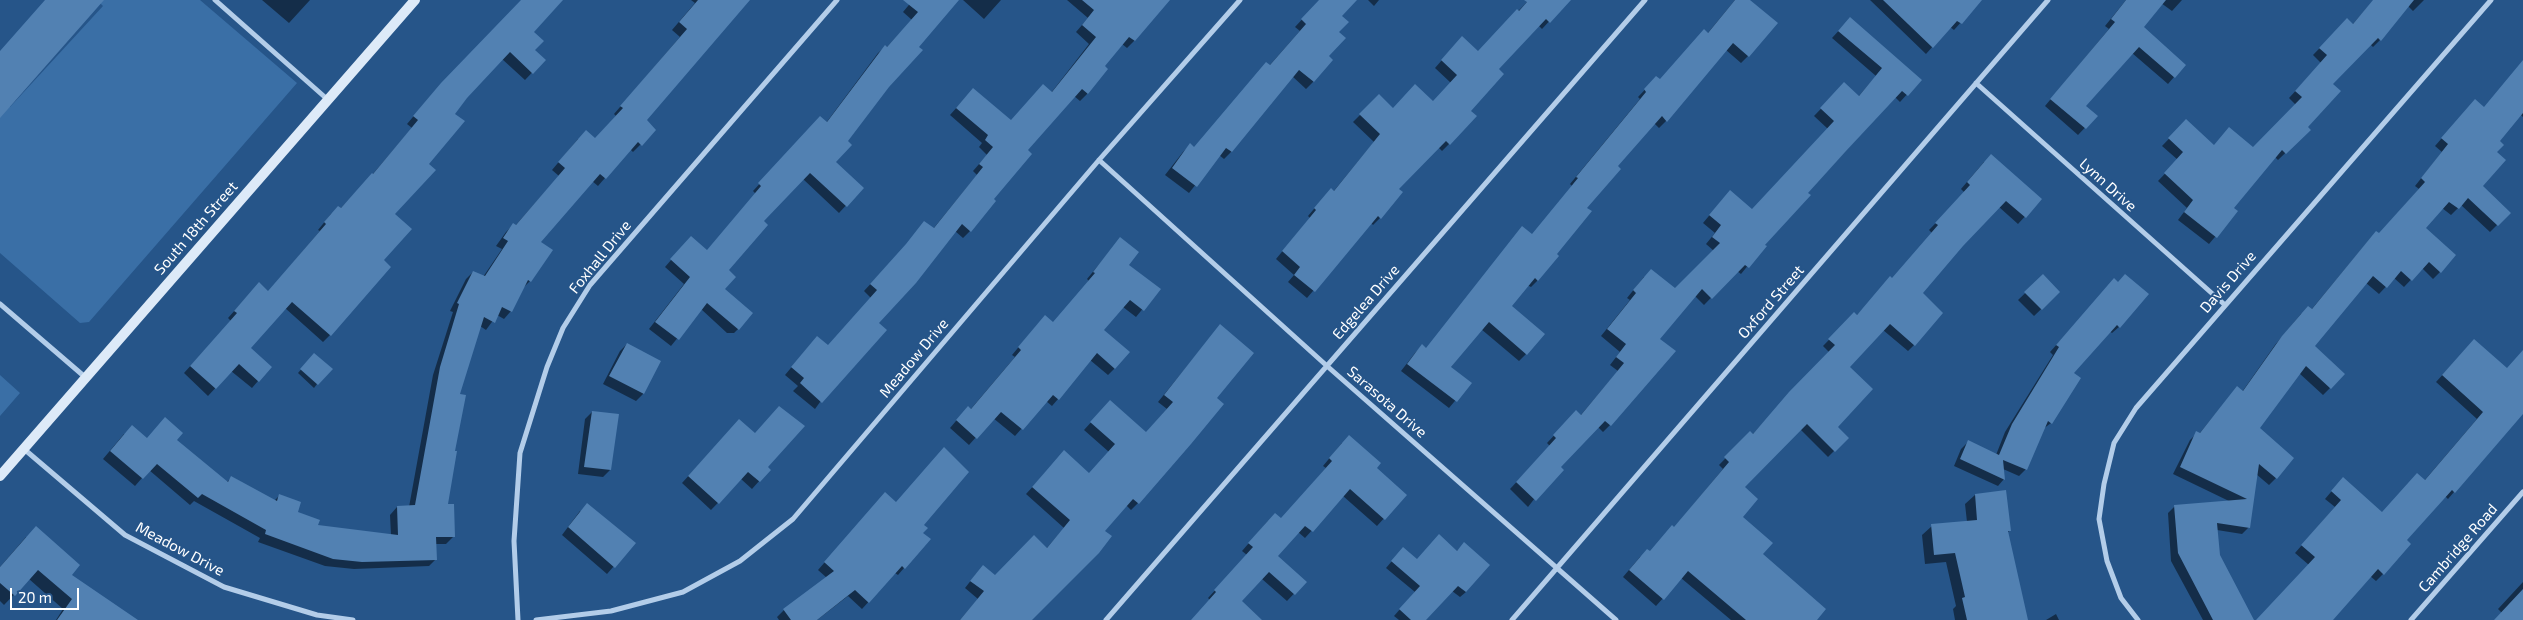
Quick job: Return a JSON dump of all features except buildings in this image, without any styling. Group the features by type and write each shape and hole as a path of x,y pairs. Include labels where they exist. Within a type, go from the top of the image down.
{"main road":[{"name":"South 18th Street","path":"0,476 415,0"}],"street":[{"path":"215,0 328,99"},
{"name":"Foxhall Drive","path":"518,620 514,541 520,453 547,367 563,328 590,285 837,0"},
{"name":"Meadow Drive","path":"536,620 611,610 682,592 740,561 792,519 1099,160 1240,0"},
{"name":"Edgelea Drive","path":"1106,620 1645,0"},
{"name":"Oxford Street","path":"1512,620 2048,0"},
{"name":"Davis Drive","path":"2138,620 2121,598 2110,568 2100,519 2104,484 2114,443 2136,408 2491,0"},
{"name":"Lynn Drive","path":"1976,83 2224,305"},
{"name":"Sarasota Drive","path":"1099,160 1328,366 1616,620"},
{"path":"0,304 85,378"},
{"name":"Meadow Drive","path":"24,448 125,535 142,544 224,586 317,615 353,620"},
{"name":"Cambridge Road","path":"2411,620 2523,492"}],"shaded area":[{"path":"97,0 200,0 297,83 89,322 80,323 0,253 0,99 10,107 103,6"},
{"path":"0,375 20,393 0,416"}]}
